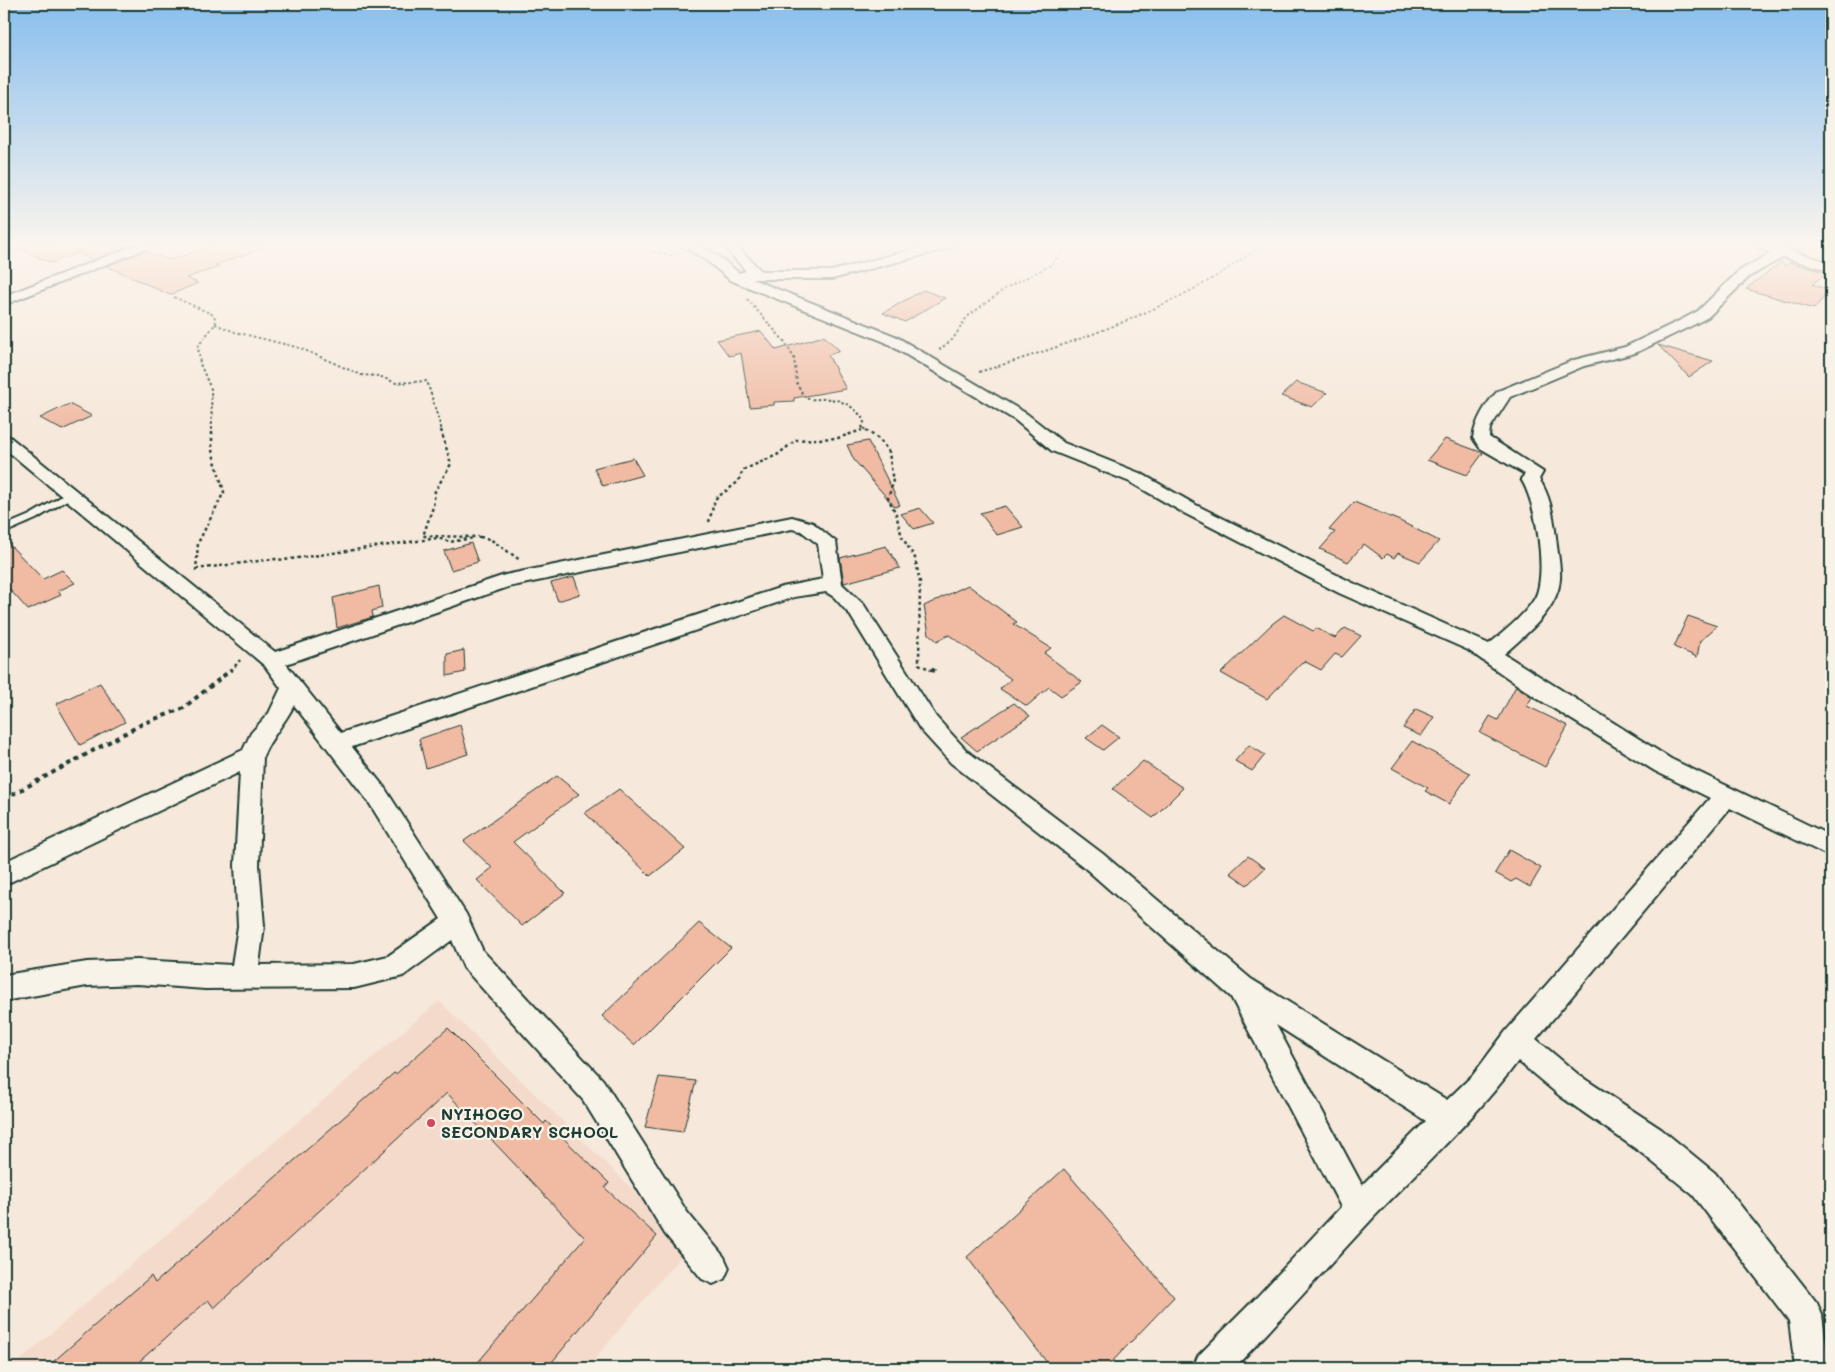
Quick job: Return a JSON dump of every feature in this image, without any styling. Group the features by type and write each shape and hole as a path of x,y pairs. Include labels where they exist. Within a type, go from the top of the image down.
{"street":[{"path":"818,308 867,329 926,360 1021,417 1058,447 1136,478 1190,509 1346,588 1446,630 1491,654 1544,692 1624,742 1696,783 1831,847"},
{"path":"1491,654 1523,624 1541,603 1549,588 1550,574 1542,498 1530,479 1534,472 1486,444 1481,438 1482,428 1498,400 1514,388 1579,363 1630,350 1703,314 1710,308"},
{"path":"4,440 262,653 292,687 376,794 457,922 474,959 593,1090 676,1223 713,1268"},
{"path":"262,653 505,581 792,523 807,527 826,542 833,585"},
{"path":"336,743 789,592 819,585 833,585 844,593 857,610 928,723 960,757 1094,862 1241,988 1450,1119"},
{"path":"244,977 251,926 248,865 252,756 259,740 277,718 292,687"},
{"path":"4,874 44,852 252,756"},
{"path":"1210,1368 1268,1310 1359,1210 1483,1085 1516,1041 1726,796"},
{"path":"4,988 87,974 137,972 244,977 354,976 394,967 457,922"},
{"path":"1241,988 1359,1210"},
{"path":"1516,1041 1570,1086 1650,1140 1704,1184 1805,1315 1812,1368"}],"lane":[{"path":"4,530 33,517 69,495"}],"path":[{"path":"196,597 198,543 224,492 212,450 211,389 200,364 198,353 198,346 213,329 215,324 214,315 201,308"},
{"path":"753,308 779,335 794,358 797,384 805,398 814,400 832,398 848,404 862,417 863,428 880,440 889,452 892,464 890,472 893,483 888,498 896,514 902,537 915,558 920,582 919,664 938,673"},
{"path":"926,360 953,339 967,317 979,308"},
{"path":"957,379 1062,345 1155,308"},
{"path":"215,324 235,332 300,348 361,375 379,376 396,383 428,381 451,464 435,492 433,508 423,536 481,537 490,539 540,574"},
{"path":"715,539 706,534 715,498 738,482 743,470 777,455 796,440 838,438 862,431 863,428"},
{"path":"196,569 275,559 284,560 438,538 450,542 481,537"},
{"path":"4,799 144,723 182,709 225,677 262,653"}],"shaded area":[{"name":"NYIHOGO SECONDARY SCHOOL","path":"439,1001 690,1245 587,1368 11,1368"}],"building":[{"path":"892,308 928,308 905,322 883,313"},
{"path":"761,331 776,350 824,336 840,351 828,355 846,389 794,398 794,401 774,402 774,405 750,407 741,353 729,356 717,340"},
{"path":"1658,345 1713,361 1689,377"},
{"path":"1296,382 1327,393 1312,407 1281,396"},
{"path":"69,404 92,416 62,430 40,418"},
{"path":"1445,439 1483,453 1467,475 1427,460"},
{"path":"868,441 900,505 895,507 854,460 847,445"},
{"path":"633,458 643,475 603,486 594,468"},
{"path":"1354,502 1400,521 1439,541 1420,562 1398,553 1394,558 1387,554 1383,558 1364,544 1348,562 1320,549 1335,532 1329,530"},
{"path":"1005,506 1023,527 997,535 980,513"},
{"path":"920,508 933,523 914,529 901,514"},
{"path":"4,539 43,579 62,570 75,583 58,591 61,595 28,610 4,583"},
{"path":"471,543 478,562 451,570 444,551"},
{"path":"886,546 900,568 844,583 840,558"},
{"path":"574,577 580,594 558,601 551,583"},
{"path":"968,585 1017,622 1013,624 1051,648 1044,653 1082,682 1061,696 1049,687 1027,706 1000,689 1011,679 949,635 937,641 929,634 924,606"},
{"path":"379,586 382,608 372,611 373,617 337,628 333,598"},
{"path":"1284,615 1313,631 1316,628 1335,638 1345,628 1361,636 1342,657 1335,654 1321,670 1304,661 1267,699 1221,673 1272,624"},
{"path":"1688,616 1717,626 1700,641 1697,657 1674,647"},
{"path":"464,650 465,672 447,676 447,654"},
{"path":"100,683 125,722 80,745 56,704"},
{"path":"1516,686 1532,697 1527,706 1568,726 1545,767 1480,733 1490,716 1498,720"},
{"path":"1014,703 1030,716 977,751 961,737"},
{"path":"1416,709 1434,717 1421,736 1403,728"},
{"path":"460,725 468,754 426,768 419,739"},
{"path":"1102,725 1119,737 1103,750 1086,738"},
{"path":"1412,741 1470,773 1449,804 1425,791 1428,788 1392,768"},
{"path":"1249,745 1265,755 1252,771 1235,761"},
{"path":"1143,761 1183,788 1153,818 1113,789"},
{"path":"557,776 579,794 513,842 565,893 522,926 477,880 492,868 464,841"},
{"path":"619,789 685,849 650,876 585,813"},
{"path":"1509,850 1541,868 1530,887 1516,879 1511,882 1495,873"},
{"path":"1248,856 1265,868 1247,885 1230,873"},
{"path":"699,923 731,948 634,1045 602,1016"},
{"path":"448,1028 544,1124 546,1121 609,1183 605,1188 657,1236 547,1368 473,1368 585,1238 447,1093 214,1308 208,1300 132,1368 46,1368 151,1276 155,1283 394,1073 396,1074"},
{"path":"659,1077 696,1081 683,1132 645,1127"},
{"path":"1064,1169 1174,1297 1106,1368 1051,1368 967,1257"}],"place":[{"name":"NYIHOGO SECONDARY SCHOOL","path":"431,1123"}]}
